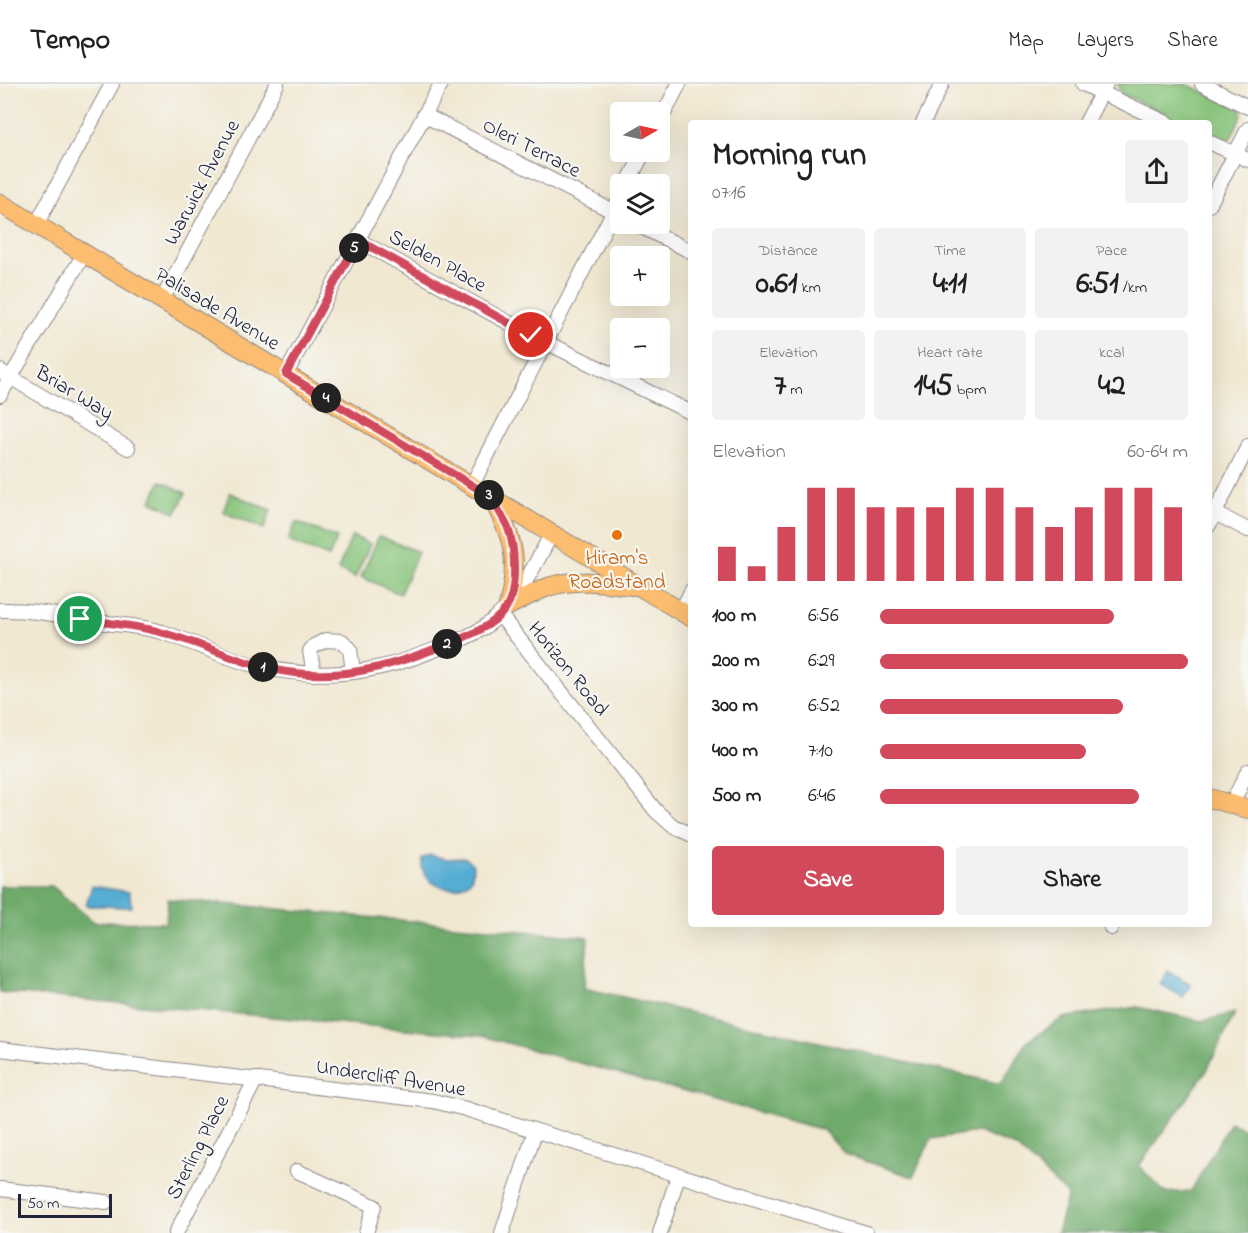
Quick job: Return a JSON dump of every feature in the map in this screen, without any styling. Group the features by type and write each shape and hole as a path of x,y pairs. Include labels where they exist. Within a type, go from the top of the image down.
{"main road":[{"name":"Palisade Avenue","path":"0,204 686,614"},
{"path":"490,496 508,527 512,545 512,590 504,611"},
{"path":"504,611 537,591 567,583 588,581 639,587"},
{"path":"1212,799 1240,806"}],"street":[{"path":"36,225 112,84"},
{"name":"Warwick Avenue","path":"162,300 277,84"},
{"path":"286,374 441,84"},
{"path":"669,102 678,84"},
{"path":"924,120 942,84"},
{"path":"1083,84 1104,88 1162,120"},
{"path":"1202,84 1248,106"},
{"path":"1088,120 1104,88"},
{"name":"Oleri Terrace","path":"424,115 610,210"},
{"path":"1212,201 1242,158 1248,129"},
{"path":"1212,143 1242,158"},
{"path":"472,485 546,342 610,227"},
{"path":"656,234 688,250"},
{"name":"Selden Place","path":"358,240 546,342 688,410"},
{"path":"0,395 5,374 84,254"},
{"name":"Briar Way","path":"5,374 128,448"},
{"path":"1212,514 1248,446"},
{"path":"1212,516 1248,530"},
{"path":"504,611 524,585 552,533"},
{"name":"Horizon Road","path":"0,610 29,611 160,632 250,664 286,672 314,674 353,672 402,662 482,629 504,611 656,811 673,826 688,833"},
{"path":"314,674 310,651 314,646 326,640 342,642 350,649 353,672"},
{"path":"1240,806 1248,771"},
{"name":"Undercliff Avenue","path":"0,1049 433,1101 466,1109 866,1233"},
{"name":"Sterling Place","path":"176,1233 256,1079"},
{"path":"502,1233 535,1131"},
{"path":"297,1171 374,1206 366,1233"},
{"path":"660,1233 678,1176"},
{"path":"0,1189 106,1202"}],"green space":[{"path":"1118,84 1186,84 1239,108 1242,110 1242,115 1230,139 1223,141 1212,136 1212,120 1177,120 1121,93"},
{"path":"161,481 186,493 176,513 151,501"},
{"path":"230,493 271,510 264,529 223,512"},
{"path":"296,522 337,538 329,557 288,541"},
{"path":"352,536 370,544 355,578 338,570"},
{"path":"379,536 418,552 400,594 361,577"},
{"path":"0,886 52,886 94,922 166,923 168,899 588,937 584,988 1001,1084 1026,1042 1063,1018 1137,1007 1202,1021 1235,1013 1206,1072 1139,1166 1165,1193 1191,1191 1230,1122 1248,1131 1248,1233 1057,1233 1068,1195 1016,1147 977,1132 931,1139 913,1177 845,1154 823,1130 482,1036 0,992"}],"water":[{"path":"430,855 446,859 466,858 473,865 472,877 466,884 458,887 449,888 432,882 422,868 422,859"},
{"path":"92,886 129,892 132,907 86,905"},
{"path":"1168,971 1191,984 1183,997 1160,984"}],"place":[{"name":"Hiram's Roadstand","path":"617,535"}],"route":[{"path":"80,619 160,632 268,669 314,674 340,674 389,666 482,629 508,606 512,590 514,557 508,527 490,496 286,374 358,240 531,335"}]}
